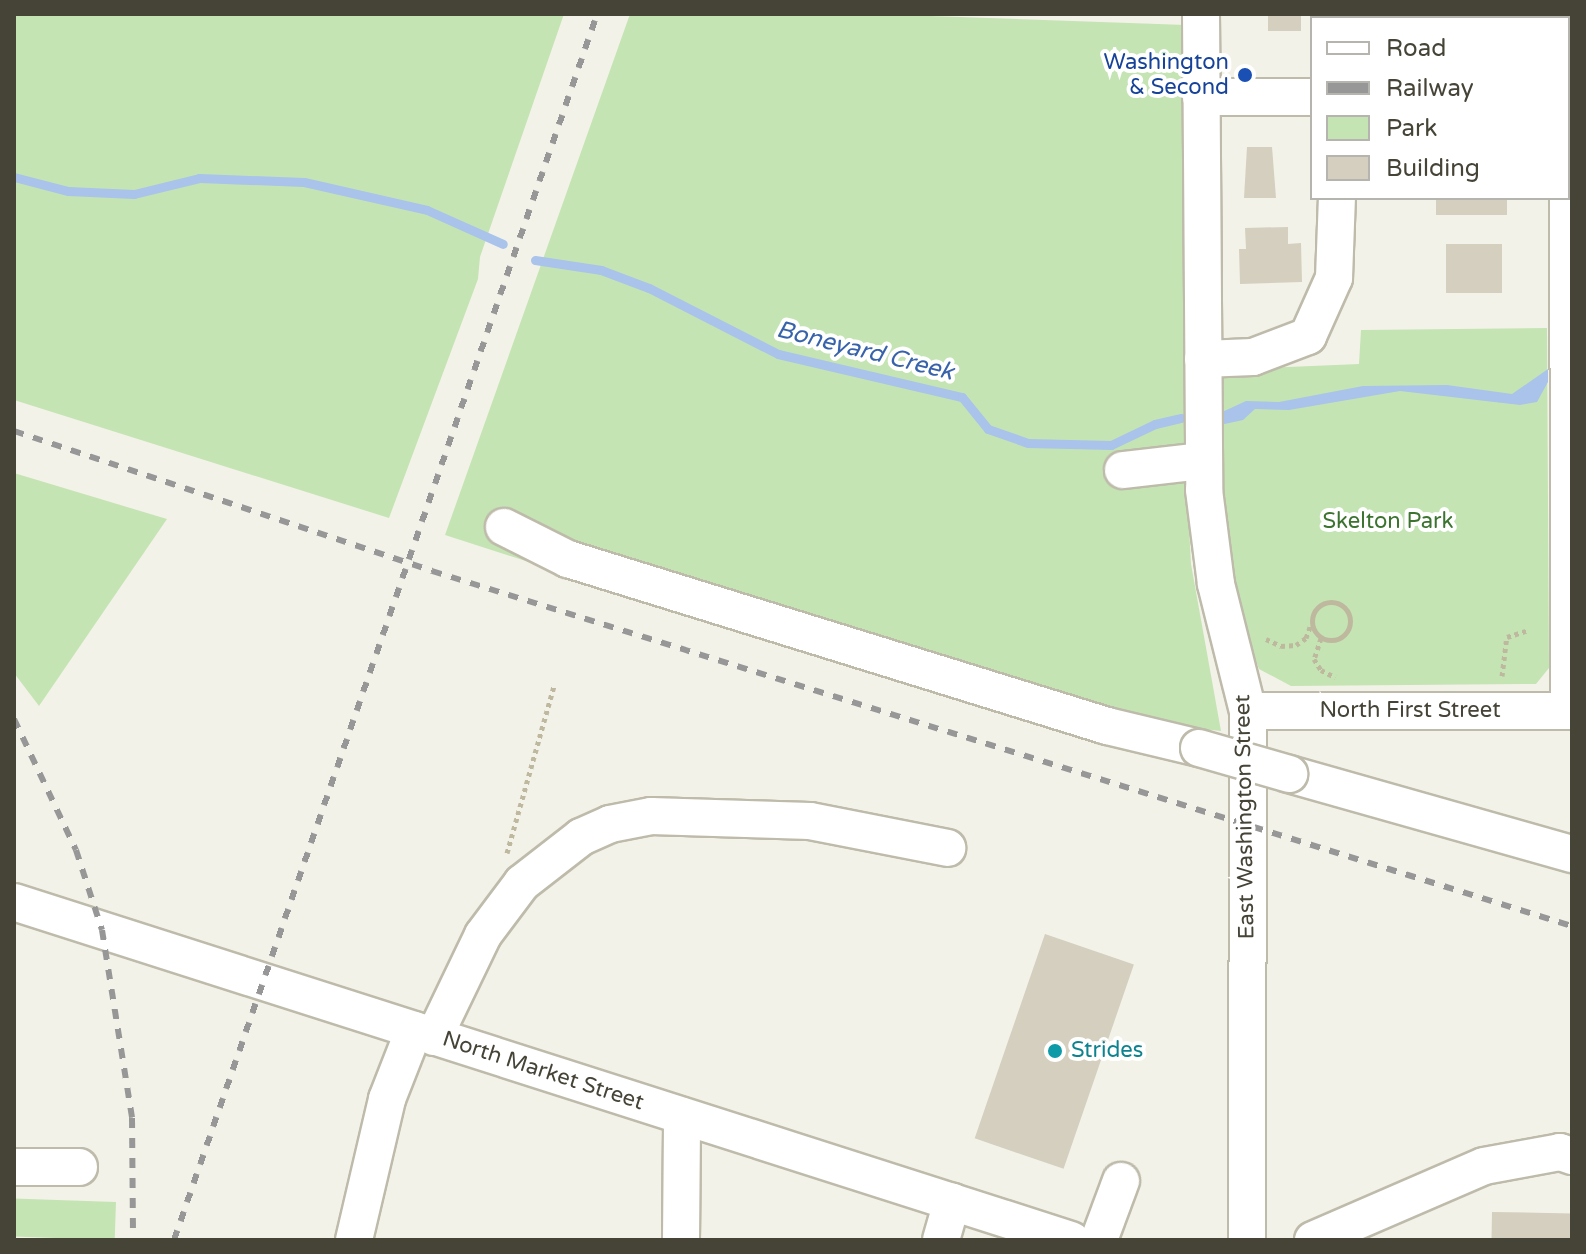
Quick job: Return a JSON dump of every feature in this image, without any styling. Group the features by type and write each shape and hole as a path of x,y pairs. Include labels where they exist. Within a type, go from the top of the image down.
{"street":[{"name":"East Washington Street","path":"1201,14 1202,461 1216,584 1248,711 1247,1240"},
{"path":"1201,97 1310,97"},
{"path":"1570,98 1571,711"},
{"path":"1203,359 1253,357 1308,336 1334,278 1337,200"},
{"path":"1123,470 1202,461"},
{"path":"504,527 568,559 1107,726 1199,748 1572,854"},
{"name":"North First Street","path":"1248,711 1571,711"},
{"path":"354,1240 387,1099 483,935 522,883 581,837 610,824 651,816 810,821 947,848"},
{"name":"North Market Street","path":"14,902 1071,1240"},
{"path":"681,1240 682,1116"},
{"path":"1313,1240 1484,1166 1560,1152 1572,1156"},
{"path":"14,1167 79,1167"},
{"path":"1099,1240 1121,1181"},
{"path":"941,1240 952,1202"}],"path":[{"path":"1266,639 1281,646 1296,645 1306,638 1314,611 1324,603 1336,603 1346,610 1350,623 1345,634 1334,640 1321,638 1311,623"},
{"path":"1502,676 1507,637 1528,630"},
{"path":"1321,638 1314,659 1321,670 1336,677"},
{"path":"504,861 554,686"}],"green space":[{"path":"14,14 564,14 480,257 478,279 389,518 14,400"},
{"path":"630,14 873,14 1186,25 1185,452 1191,564 1221,731 965,703 445,535"},
{"name":"Skelton Park","path":"1547,328 1549,668 1536,684 1291,686 1259,669 1237,609 1220,523 1218,370 1359,364 1361,330"},
{"path":"14,473 167,519 39,706 14,673"},
{"path":"14,1198 116,1202 115,1240 14,1236"}],"water":[{"path":"1548,369 1548,382 1537,402 1520,405 1400,391 1289,410 1255,409 1243,420 1220,425 1220,413 1246,401 1279,402 1363,386 1447,385 1512,394"}],"building":[{"path":"1268,14 1301,14 1301,31 1268,31"},
{"path":"1360,14 1412,14 1386,16"},
{"path":"1448,14 1509,14 1509,16"},
{"path":"1247,147 1272,147 1276,198 1244,198"},
{"path":"1436,200 1507,200 1507,215 1436,215"},
{"path":"1288,227 1288,244 1301,243 1302,282 1240,284 1239,249 1246,249 1245,228"},
{"path":"1446,244 1502,244 1502,293 1446,293"},
{"name":"Strides","path":"1045,934 1134,965 1064,1169 975,1138"},
{"path":"1492,1212 1572,1213 1572,1240 1492,1240"}],"waterway":[{"name":"Boneyard Creek","path":"14,177 68,191 134,194 199,178 304,182 427,210 503,244"},
{"name":"Boneyard Creek","path":"535,260 601,270 649,288 778,354 962,397 988,429 1028,443 1111,445 1155,424 1181,418"}],"railway":[{"path":"174,1240 597,14"},
{"path":"14,431 432,571 1572,926"},
{"path":"14,719 76,850 102,930 132,1118 133,1240"}],"place":[{"name":"Washington & Second","path":"1245,75"},
{"name":"Strides","path":"1055,1051"}]}
